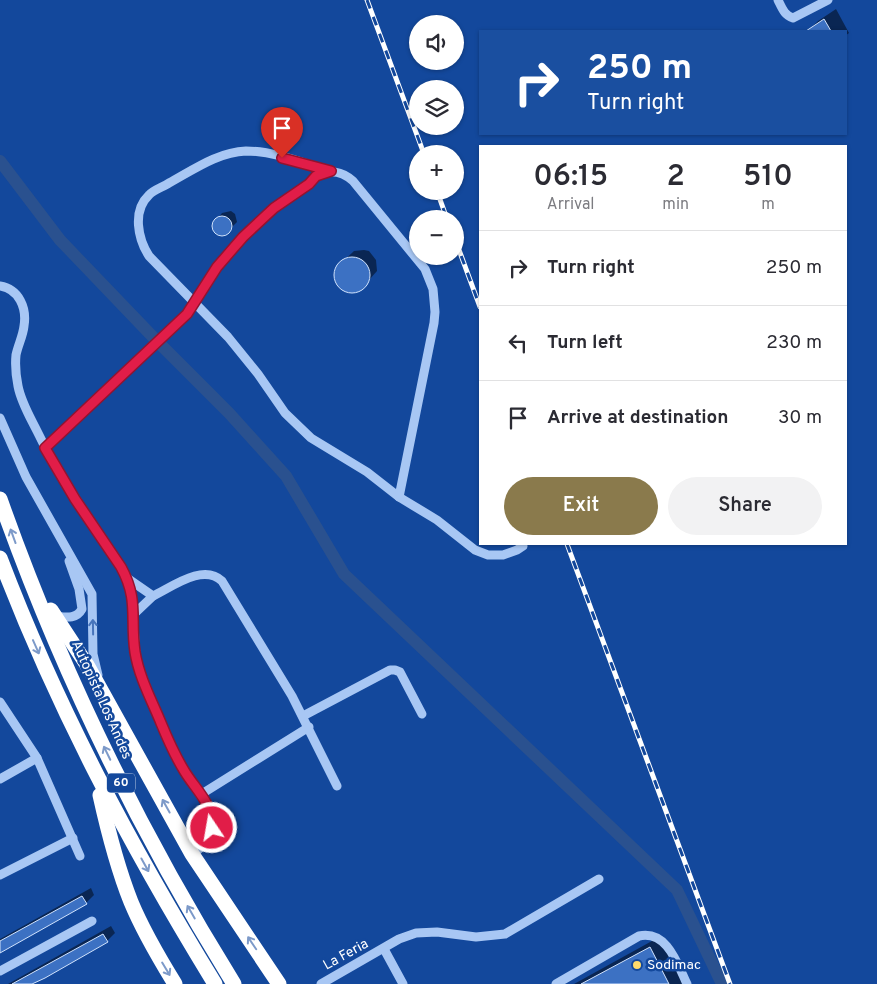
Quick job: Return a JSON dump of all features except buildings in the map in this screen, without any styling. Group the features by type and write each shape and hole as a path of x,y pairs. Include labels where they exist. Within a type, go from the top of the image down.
{"highway":[{"name":"Autopista Los Andes","path":"0,500 26,573 97,734 143,828 182,898 234,984"},
{"name":"60","path":"0,558 33,639 96,776 159,890 215,984"},
{"path":"26,573 102,692 192,854 279,984"},
{"path":"96,776 114,854 129,896 144,930 175,984"}],"street":[{"path":"778,0 783,11 793,18 828,0"},
{"path":"399,498 434,324 436,312 434,290 425,269 353,181 343,174 266,153 236,152 215,159 149,194 141,208 138,225 141,241 149,256 243,355 263,380 285,413 301,431 367,472 399,498 437,520 469,546 481,553 503,555 523,546"},
{"path":"45,448 179,323 194,305 212,274 243,237 274,208 309,184 316,176 331,171"},
{"path":"0,286 12,289 24,310 25,324 18,347 16,376 20,395 59,474 127,578 131,590 134,614 134,640 139,668 184,772 210,811 212,828 208,841 192,854"},
{"path":"0,418 26,477 92,594 93,654 102,692"},
{"path":"54,616 69,618 77,616 82,609 79,589 61,539"},
{"path":"134,614 152,596 201,573 211,574 219,578 303,716 337,786"},
{"path":"127,578 152,596"},
{"path":"303,716 390,670 400,672 422,714"},
{"path":"0,702 37,758 80,856"},
{"path":"200,794 309,727"},
{"path":"0,779 37,758"},
{"path":"0,875 73,838"},
{"name":"La Feria","path":"321,984 399,940 423,932 476,937 505,934 599,879"},
{"path":"0,971 92,921"},
{"path":"556,984 639,936 649,934 666,944 687,984"},
{"path":"384,949 403,984"}],"waterway":[{"path":"0,161 60,240 229,413 286,476 344,574 677,890 722,984"}],"railway":[{"path":"367,0 421,145"},
{"path":"440,200 444,210"},
{"path":"464,263 479,304"},
{"path":"567,545 730,984"}],"place":[{"name":"Sodimac","path":"637,965"}],"route":[{"path":"212,828 212,816 208,806 184,772 162,725 139,668 134,640 133,602 127,578 59,474 45,448 179,323 194,305 206,282 217,267 258,222 274,208 309,184 316,176 331,171 282,158"}]}
